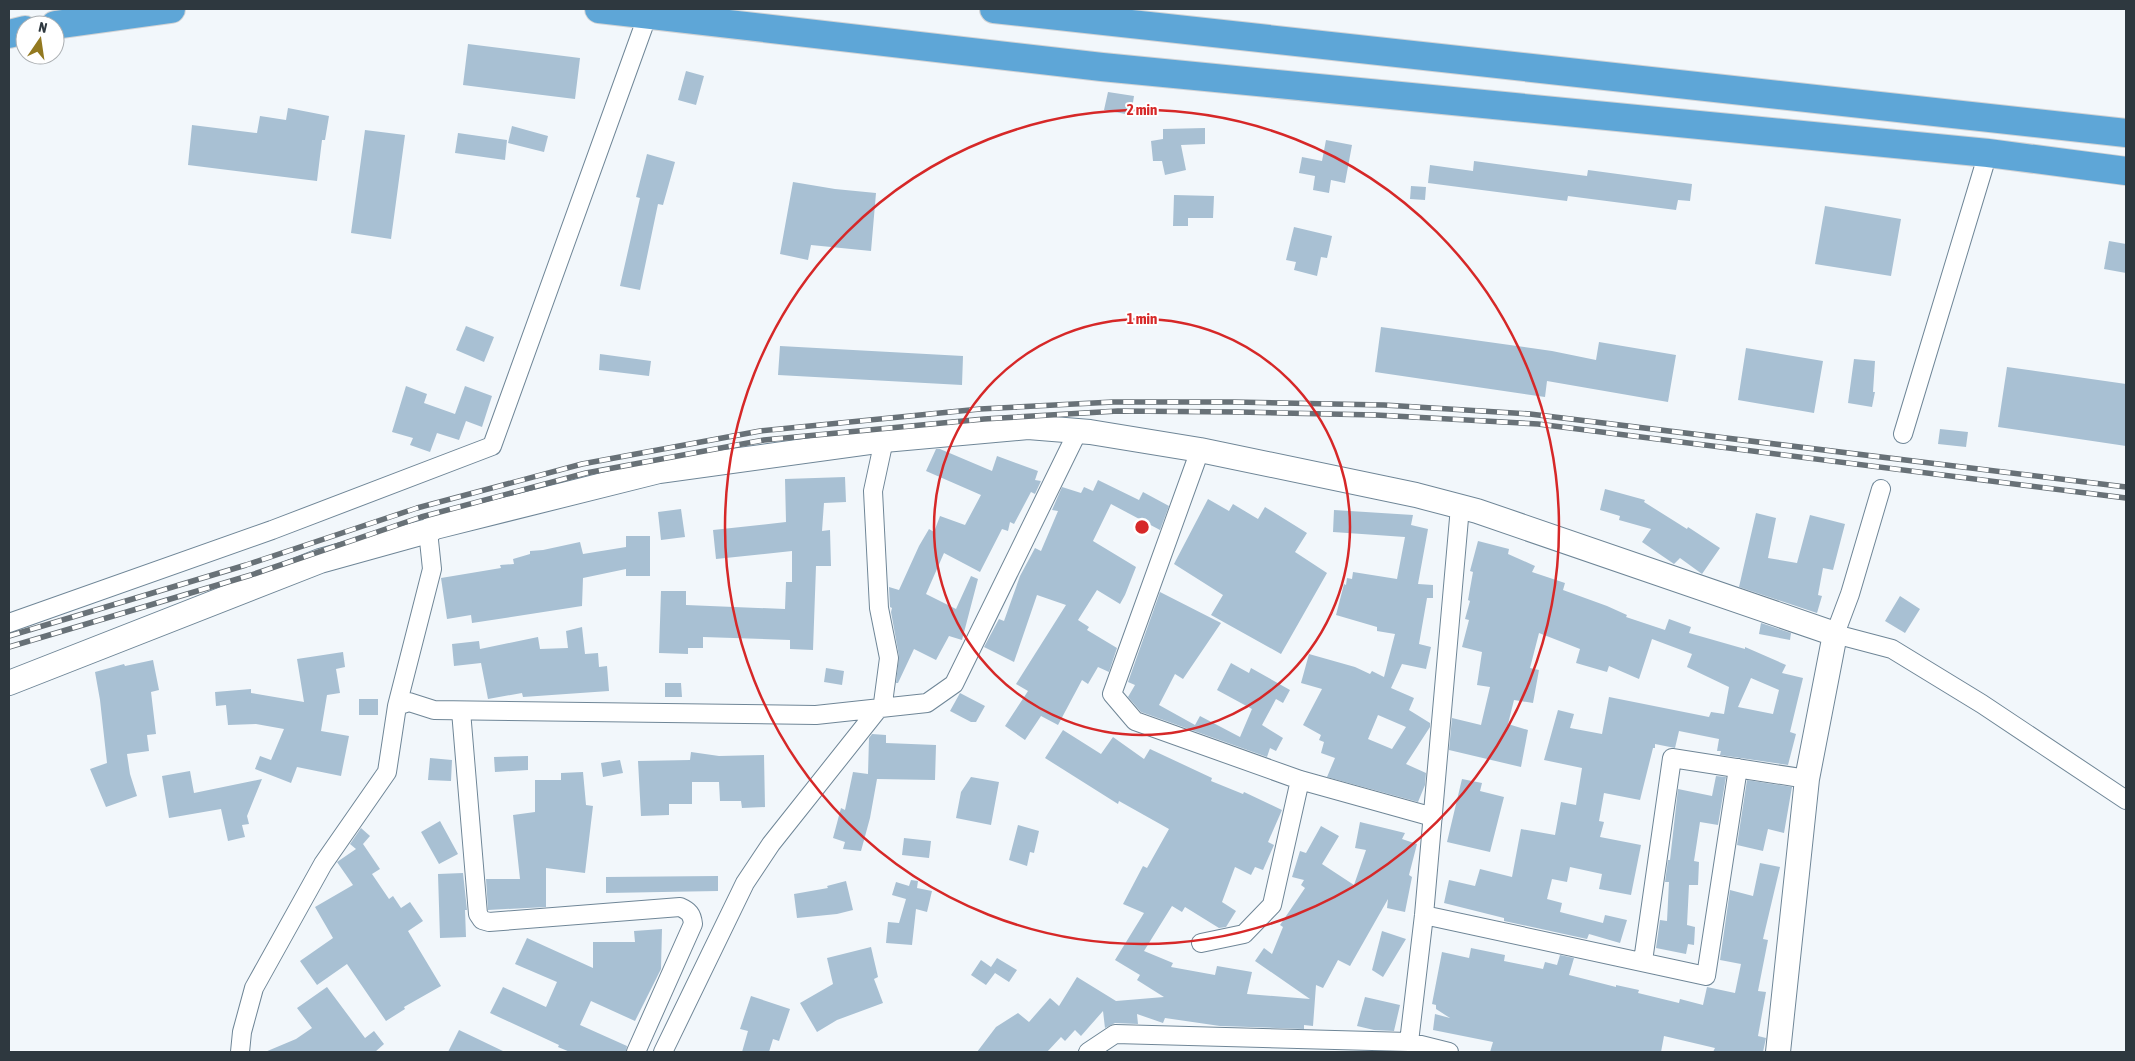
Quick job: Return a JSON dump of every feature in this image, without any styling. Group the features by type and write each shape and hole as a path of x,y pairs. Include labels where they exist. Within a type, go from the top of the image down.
{"highway":[{"path":"65,24 171,9"},
{"path":"599,9 1102,67 1988,153 2126,171"},
{"path":"994,9 2126,133"}],"main road":[{"path":"9,683 320,561 428,531 434,527 659,471 884,440 1028,426 1078,431 1200,450 1416,495 1460,507 1835,634 1807,779 1778,1052"}],"street":[{"path":"9,623 272,530 492,446 648,14"},
{"path":"1903,434 1988,153"},
{"path":"397,706 409,702 434,710 461,711 816,715 926,703 954,684 1078,431"},
{"path":"663,1052 745,883 771,844 883,703 889,658 879,608 873,491 884,440"},
{"path":"1200,450 1112,694 1135,721 1300,780 1433,818"},
{"path":"1881,489 1850,594 1835,634 1892,649 1982,704 2126,800"},
{"path":"1409,1042 1424,915 1460,507"},
{"path":"240,1052 242,1032 254,988 323,864 387,772 397,706 432,569 428,531"},
{"path":"461,711 478,914 482,920 489,922 680,907 688,911 692,917 693,924 636,1052"},
{"path":"1642,961 1672,758 1807,779"},
{"path":"1424,915 1706,976 1738,768"},
{"path":"1201,943 1244,934 1272,905 1300,780"},
{"path":"1088,1052 1115,1034 1409,1042 1449,1052"}],"building":[{"path":"468,44 580,58 575,99 463,85"},
{"path":"686,71 704,76 696,105 678,100"},
{"path":"1108,92 1134,96 1131,115 1104,110"},
{"path":"288,108 329,116 325,140 322,140 317,181 188,165 192,125 257,133 260,116 286,120"},
{"path":"512,126 548,136 544,152 508,143"},
{"path":"1205,128 1205,144 1181,145 1186,170 1165,175 1162,161 1153,161 1151,141 1163,139 1163,129"},
{"path":"365,130 405,135 391,239 351,233"},
{"path":"458,133 507,140 505,160 455,153"},
{"path":"1326,140 1352,145 1345,183 1331,180 1329,193 1313,190 1315,176 1299,173 1302,157 1322,161"},
{"path":"647,154 675,162 663,205 658,204 640,290 620,286 640,198 636,197"},
{"path":"1474,161 1587,176 1588,170 1692,184 1690,201 1678,200 1676,210 1568,196 1567,201 1428,183 1430,165 1473,171"},
{"path":"793,182 876,193 871,251 811,245 808,260 780,254"},
{"path":"1411,186 1426,187 1425,200 1410,199"},
{"path":"1174,195 1214,196 1213,218 1188,218 1188,226 1173,226"},
{"path":"1825,206 1901,219 1891,276 1815,264"},
{"path":"1294,227 1332,236 1327,258 1321,257 1317,276 1294,270 1296,262 1286,260"},
{"path":"2109,241 2126,244 2126,273 2104,269"},
{"path":"466,326 494,337 484,362 456,350"},
{"path":"1381,327 1552,351 1596,360 1599,342 1676,355 1668,402 1547,381 1545,397 1375,372"},
{"path":"780,346 963,356 962,385 778,375"},
{"path":"1746,348 1823,361 1814,413 1738,400"},
{"path":"600,354 651,361 649,376 599,370"},
{"path":"1854,359 1875,361 1873,392 1875,392 1872,407 1848,403"},
{"path":"2007,367 2126,384 2126,446 1998,427"},
{"path":"406,386 427,394 424,403 455,414 465,386 492,396 482,427 466,421 459,440 437,433 430,452 410,445 413,438 392,432"},
{"path":"1940,429 1968,432 1966,447 1938,444"},
{"path":"936,449 992,471 997,456 1038,471 1035,480 1041,481 1035,494 1031,492 1014,524 1010,522 1008,531 1002,529 980,572 944,553 926,594 956,609 971,576 978,579 962,640 949,636 936,660 914,649 898,683 896,683 899,656 891,612 892,608 890,607 889,587 899,590 919,546 929,529 934,532 940,516 965,525 981,495 926,471"},
{"path":"845,477 846,502 824,503 822,531 830,530 831,566 816,566 813,650 790,649 790,640 703,637 703,648 688,648 688,654 659,653 661,591 686,591 686,605 785,609 786,582 792,582 792,551 716,559 713,530 786,522 785,479"},
{"path":"1098,480 1139,500 1143,492 1169,506 1160,530 1111,504 1093,541 1136,567 1120,604 1097,590 1078,620 1089,627 1087,630 1117,648 1109,672 1098,667 1088,684 1082,680 1058,725 1041,716 1025,740 1005,726 1028,691 1016,684 1066,605 1037,595 1014,662 984,647 999,619 1004,621 1020,576 1035,548 1041,551 1058,511 1052,510 1062,487 1081,493 1084,487 1093,491"},
{"path":"1605,489 1645,500 1644,502 1720,548 1702,574 1680,558 1674,564 1642,542 1651,529 1619,520 1620,516 1600,510"},
{"path":"1208,499 1229,511 1233,504 1258,519 1265,507 1307,533 1295,552 1327,573 1281,654 1211,615 1223,595 1174,564"},
{"path":"681,509 685,537 661,540 658,512"},
{"path":"1334,510 1413,515 1411,525 1428,529 1418,584 1433,585 1433,598 1427,598 1419,644 1431,647 1426,669 1402,664 1391,688 1414,698 1409,710 1430,723 1430,727 1406,764 1426,773 1425,785 1418,802 1327,777 1335,758 1321,753 1324,742 1319,740 1321,735 1303,725 1322,689 1301,683 1309,654 1355,667 1370,674 1372,671 1384,677 1395,634 1377,631 1377,627 1336,615 1344,584 1346,585 1347,578 1352,579 1353,572 1397,579 1405,537 1333,532","holes":["1378,715 1406,727 1392,749 1368,739"]},
{"path":"1756,513 1776,518 1768,558 1797,563 1810,515 1845,524 1833,570 1823,568 1818,595 1822,596 1817,613 1739,587"},
{"path":"626,536 650,536 650,576 626,576 626,569 583,578 582,606 472,623 471,615 447,619 441,578 501,568 500,565 514,564 513,559 530,554 530,551 580,542 583,554 626,547"},
{"path":"1478,541 1509,549 1508,554 1535,566 1532,572 1565,583 1563,590 1607,606 1627,615 1626,617 1665,630 1669,619 1691,627 1689,633 1745,649 1745,647 1786,665 1782,673 1803,678 1790,732 1796,734 1788,765 1720,755 1721,751 1717,751 1719,739 1679,731 1675,748 1655,744 1640,800 1604,793 1599,821 1604,822 1600,837 1641,845 1631,895 1599,889 1602,874 1570,867 1567,882 1552,879 1547,899 1562,903 1560,912 1603,923 1605,915 1627,920 1620,943 1589,934 1587,939 1504,921 1504,918 1444,903 1449,880 1475,886 1480,869 1512,877 1521,829 1555,835 1561,802 1576,805 1582,768 1544,760 1558,710 1574,714 1570,728 1602,734 1609,697 1709,717 1711,712 1724,714 1729,687 1687,667 1692,654 1652,639 1639,679 1609,666 1607,672 1576,663 1580,649 1539,633 1530,668 1539,670 1533,703 1514,700 1508,724 1528,730 1521,767 1449,750 1452,718 1481,725 1490,687 1477,685 1482,652 1462,647 1469,620 1465,619 1470,601 1468,600 1473,572 1470,571","holes":["1751,678 1779,690 1773,714 1738,707"]},
{"path":"1160,592 1221,623 1183,679 1175,674 1159,705 1195,725 1200,716 1240,737 1252,709 1217,690 1231,663 1249,673 1251,668 1290,690 1283,703 1276,699 1262,725 1283,738 1276,751 1270,748 1267,757 1141,712 1128,697 1135,685 1128,682"},
{"path":"1900,596 1920,609 1905,633 1885,621"},
{"path":"1761,623 1791,633 1790,640 1759,634"},
{"path":"582,627 585,654 598,653 599,667 607,666 609,691 523,697 522,693 488,699 481,663 454,666 452,644 479,641 480,649 538,637 540,649 568,648 566,631"},
{"path":"343,652 345,667 336,669 340,693 327,695 321,731 349,736 341,776 297,767 291,783 255,769 260,756 271,760 284,729 256,724 228,725 226,705 216,706 215,692 251,689 251,693 304,702 297,659"},
{"path":"153,660 159,690 151,692 156,734 147,735 149,751 127,754 130,774 137,796 106,807 90,769 107,763 95,672 124,664 125,666"},
{"path":"826,668 844,671 842,685 824,682"},
{"path":"665,683 681,683 682,697 665,697"},
{"path":"960,693 985,706 976,722 971,722 950,711"},
{"path":"359,699 378,699 378,715 359,715"},
{"path":"1063,730 1101,754 1113,737 1144,759 1150,749 1212,778 1211,781 1243,794 1244,792 1282,810 1268,842 1274,845 1263,870 1255,867 1251,875 1235,867 1222,902 1236,911 1226,927 1219,928 1185,907 1182,912 1172,906 1144,951 1173,963 1171,967 1215,975 1217,966 1252,972 1247,994 1310,999 1255,961 1264,948 1272,954 1283,927 1280,925 1305,888 1301,885 1304,880 1292,877 1300,851 1306,853 1321,826 1339,836 1322,864 1354,885 1366,850 1355,848 1360,822 1405,833 1402,839 1417,844 1409,875 1412,877 1405,912 1387,908 1388,899 1350,966 1338,960 1323,988 1316,985 1313,1026 1304,1025 1304,1029 1220,1026 1165,1018 1163,1023 1137,1014 1138,1024 1115,1023 1105,1028 1103,1011 1081,1036 1075,1030 1065,1041 1061,1037 1047,1052 977,1052 996,1027 1018,1013 1029,1022 1050,998 1059,1006 1077,977 1116,1001 1164,997 1137,980 1140,975 1115,960 1144,913 1123,904 1143,866 1147,868 1169,829 1119,801 1118,804 1045,758"},
{"path":"872,734 886,735 886,743 936,745 935,780 877,779 870,818 861,851 843,849 845,842 833,838 841,808 845,810 853,772 868,774 869,738"},
{"path":"691,752 719,756 764,755 765,807 742,808 741,801 720,801 719,782 692,782 692,804 669,804 669,815 641,816 638,761 690,760"},
{"path":"528,756 528,770 495,772 494,757"},
{"path":"430,758 452,760 451,781 428,780"},
{"path":"620,760 623,773 603,777 601,763"},
{"path":"190,771 194,793 262,779 247,816 249,824 242,825 245,837 228,841 221,809 169,818 162,776"},
{"path":"583,772 586,805 593,806 585,873 546,868 546,907 488,910 486,879 520,879 513,815 535,812 535,780 561,780 561,773"},
{"path":"1716,776 1726,777 1718,825 1700,822 1694,861 1699,862 1698,885 1689,885 1687,925 1695,927 1694,945 1688,944 1686,954 1656,948 1660,920 1667,921 1669,882 1665,882 1668,860 1670,860 1678,789 1712,796"},
{"path":"971,777 999,782 991,825 956,818 961,792"},
{"path":"1462,779 1482,783 1480,791 1504,797 1490,852 1447,842"},
{"path":"1747,780 1792,787 1784,833 1768,829 1763,851 1737,845"},
{"path":"440,821 458,854 439,864 421,832"},
{"path":"1018,825 1039,831 1034,853 1030,852 1027,866 1009,860"},
{"path":"361,828 370,836 363,844 380,869 372,874 389,899 393,896 401,908 410,902 423,921 408,931 441,986 404,1007 405,1009 386,1021 347,964 317,985 300,961 333,938 315,907 353,885 337,862 356,849 350,844"},
{"path":"904,838 931,841 929,858 902,855"},
{"path":"1760,863 1780,867 1763,939 1768,940 1758,991 1766,992 1758,1036 1766,1038 1763,1052 1713,1052 1715,1048 1664,1036 1661,1052 1490,1052 1493,1042 1433,1030 1435,1014 1450,1018 1436,1009 1436,1005 1432,1004 1442,952 1469,958 1471,948 1505,955 1504,961 1543,969 1545,962 1557,965 1560,955 1574,958 1569,975 1616,987 1616,985 1639,990 1638,993 1679,1003 1680,999 1703,1005 1707,987 1735,993 1741,964 1720,960 1730,890 1753,896"},
{"path":"463,873 467,910 465,910 466,937 440,938 438,874"},
{"path":"718,876 718,891 606,893 606,877"},
{"path":"911,880 918,881 917,888 932,891 927,912 916,909 912,945 886,943 888,922 899,923 906,899 892,895 896,882 909,886"},
{"path":"846,881 853,910 837,914 797,918 794,894 828,888 827,886"},
{"path":"662,929 661,969 635,1021 591,1001 580,1025 627,1046 626,1052 570,1052 490,1013 503,987 546,1007 557,982 515,964 527,938 593,968 593,942 635,942 634,931"},
{"path":"1382,931 1406,939 1383,977 1372,970"},
{"path":"871,947 878,977 874,979 883,1003 837,1020 817,1032 800,1003 833,984 827,958"},
{"path":"997,958 1017,970 1009,982 995,973 986,985 971,975 981,960 991,967"},
{"path":"327,987 365,1038 374,1031 384,1044 375,1052 265,1052 296,1039 312,1028 297,1008"},
{"path":"751,996 790,1009 779,1041 773,1039 769,1052 742,1052 748,1031 740,1029"},
{"path":"1365,997 1400,1005 1394,1031 1374,1030 1357,1026"},
{"path":"459,1030 505,1052 448,1052"}],"railway":[{"path":"9,636 246,565 417,508 582,464 760,431 980,409 1113,402 1233,402 1384,405 1530,414 2126,487"},
{"path":"9,647 251,575 421,517 586,473 764,440 984,419 1118,411 1238,412 1376,415 1538,424 2126,498"}]}
